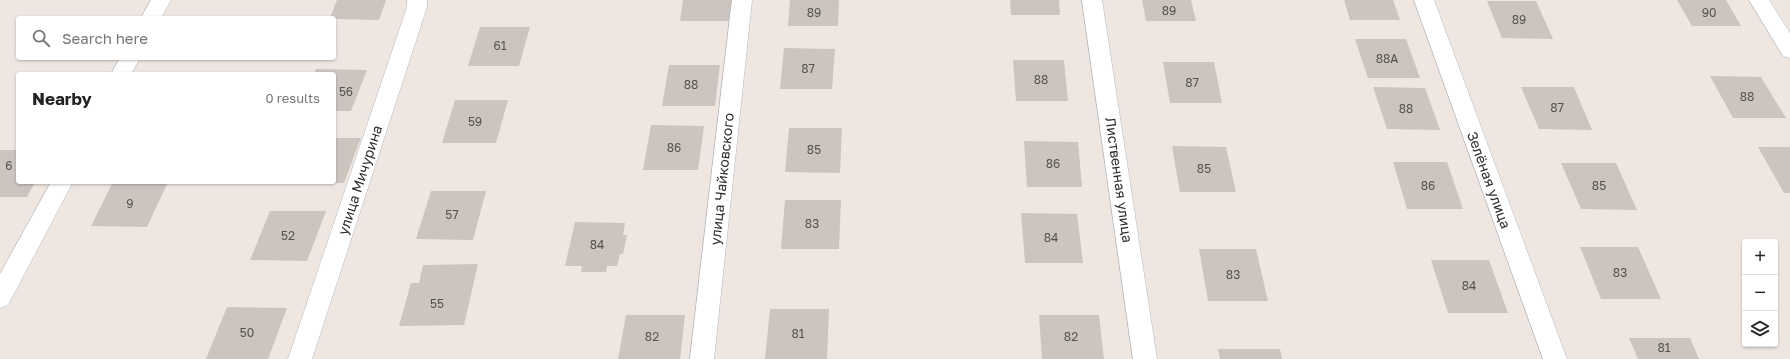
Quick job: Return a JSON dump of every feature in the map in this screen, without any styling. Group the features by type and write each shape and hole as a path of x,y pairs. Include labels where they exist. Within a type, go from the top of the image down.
{"street":[{"path":"153,16 161,0"},
{"name":"улица Мичурина","path":"300,359 414,15 417,0"},
{"name":"улица Чайковского","path":"702,359 742,0"},
{"name":"Лиственная улица","path":"1092,0 1145,359"},
{"name":"Зелёная улица","path":"1424,0 1555,359"},
{"path":"1759,0 1790,50"},
{"path":"122,72 129,60"},
{"path":"0,297 61,184"}],"building":[{"path":"337,0 386,0 379,20 336,19 336,16 331,16"},
{"path":"683,0 732,0 729,21 680,21"},
{"path":"790,0 839,0 838,26 788,26"},
{"path":"1010,0 1059,0 1060,15 1011,15"},
{"path":"1142,0 1191,0 1196,21 1146,21"},
{"path":"1344,0 1393,0 1400,20 1350,20"},
{"path":"1677,0 1726,0 1741,26 1692,26"},
{"path":"1487,1 1536,1 1553,39 1502,38"},
{"path":"480,27 530,27 519,66 468,66"},
{"path":"1355,39 1406,39 1420,78 1368,78"},
{"path":"784,48 835,49 832,89 780,89"},
{"path":"1013,60 1064,60 1068,101 1016,101"},
{"path":"1163,62 1214,62 1222,103 1170,103"},
{"path":"669,65 720,65 715,106 662,106"},
{"path":"316,69 367,70 351,111 336,111 336,72 315,72"},
{"path":"1710,76 1761,77 1786,118 1733,118"},
{"path":"1373,87 1425,88 1440,130 1387,129"},
{"path":"1521,87 1574,87 1592,130 1539,129"},
{"path":"455,100 508,100 496,143 442,143"},
{"path":"651,125 704,126 698,170 643,170"},
{"path":"789,128 842,128 840,173 785,172"},
{"path":"336,138 361,138 344,183 336,183"},
{"path":"1024,141 1078,142 1082,187 1027,187"},
{"path":"1172,146 1226,147 1236,192 1180,192"},
{"path":"1758,147 1790,147 1790,193 1784,193"},
{"path":"0,150 16,150 16,184 34,184 27,197 0,197"},
{"path":"1393,162 1447,162 1463,209 1407,209"},
{"path":"1561,163 1616,163 1637,210 1581,209"},
{"path":"112,184 167,184 147,227 91,226"},
{"path":"431,191 486,191 473,240 416,239"},
{"path":"785,200 841,200 839,249 781,249"},
{"path":"270,211 326,211 307,261 250,260"},
{"path":"1021,213 1077,214 1083,263 1025,263"},
{"path":"575,222 625,223 623,235 627,235 623,254 620,254 617,266 607,266 606,272 581,272 582,266 565,266"},
{"path":"1580,247 1638,247 1661,299 1601,299"},
{"path":"1199,249 1256,249 1268,301 1208,301"},
{"path":"1431,260 1489,260 1508,313 1448,313"},
{"path":"478,264 464,325 399,326 411,283 419,283 423,265"},
{"path":"227,307 287,308 268,359 206,359"},
{"path":"770,309 829,309 827,359 765,359"},
{"path":"626,315 685,315 680,359 618,359"},
{"path":"1039,315 1099,315 1104,359 1042,359"},
{"path":"1629,338 1690,338 1699,359 1638,359"},
{"path":"1218,349 1280,349 1282,359 1220,359"}]}
